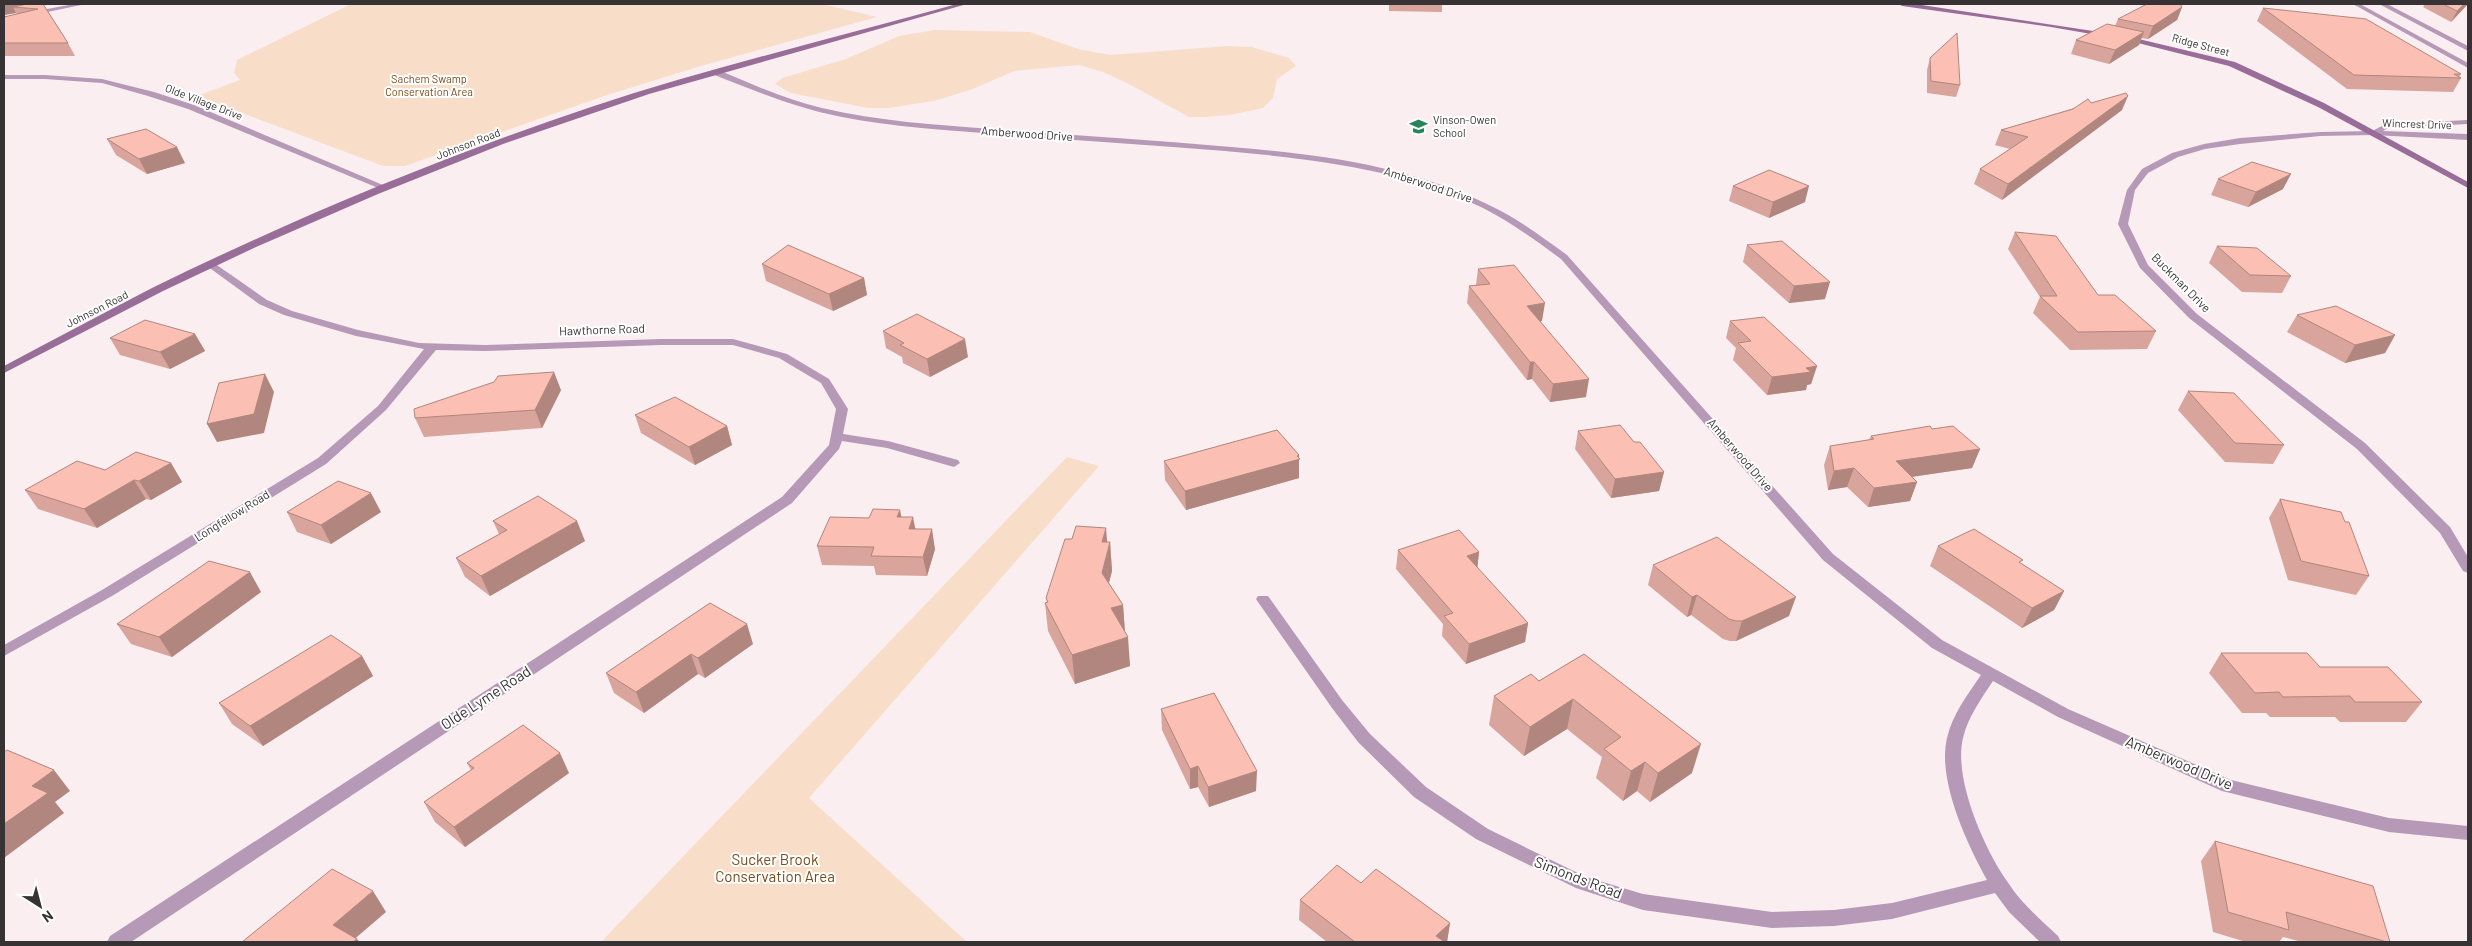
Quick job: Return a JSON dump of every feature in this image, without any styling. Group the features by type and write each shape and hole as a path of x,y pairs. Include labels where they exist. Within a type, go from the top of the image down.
{"street":[{"path":"4,19 83,4"},
{"name":"Johnson Road","path":"4,370 211,264 386,188 541,127 715,72 964,4"},
{"name":"Ridge Street","path":"1902,4 2051,25 2184,51 2232,64 2271,81 2468,185"},
{"path":"2356,4 2468,66"},
{"path":"2382,4 2468,49"},
{"name":"Amberwood Drive","path":"715,72 786,102 823,112 952,128 1243,150 1322,158 1378,169 1432,184 1476,202 1520,226 1564,257 1828,557 1937,644 2063,712 2228,786 2389,826 2468,833"},
{"name":"Olde Village Drive","path":"4,77 45,77 102,81 151,94 191,107 386,188"},
{"name":"Wincrest Drive","path":"2372,133 2389,126 2468,122"},
{"name":"Wincrest Drive","path":"2372,133 2408,136 2468,136"},
{"name":"Buckman Drive","path":"2372,133 2320,134 2240,141 2204,147 2175,155 2145,171 2131,190 2123,224 2144,266 2193,316 2361,446 2445,530 2468,568"},
{"name":"Hawthorne Road","path":"211,264 263,302 288,313 356,333 419,346 485,348 662,342 732,342 783,356 825,381 842,409 837,436"},
{"name":"Longfellow Road","path":"4,651 107,593 322,461 382,408 433,346"},
{"path":"837,436 888,445 954,463"},
{"name":"Olde Lyme Road","path":"116,942 787,500 835,446 837,436"},
{"name":"Simonds Road","path":"1264,599 1337,704 1364,738 1420,792 1482,834 1530,860 1582,882 1643,902 1772,920 1834,918 1892,912 1998,884"},
{"path":"1991,673 1970,704 1960,723 1953,750 1957,787 1973,829 1998,884 2052,942"}],"green space":[{"name":"Sachem Swamp Conservation Area","path":"351,4 822,4 877,17 701,66 607,95 405,166 383,166 197,96 240,80 234,73 237,60"},
{"path":"935,30 1030,32 1078,49 1110,55 1228,46 1252,47 1289,58 1296,66 1277,79 1273,98 1263,108 1230,115 1205,117 1189,117 1127,83 1103,72 1079,65 1014,71 973,89 934,101 888,108 868,108 791,93 775,84 782,78 846,59 899,36"},
{"name":"Sucker Brook Conservation Area","path":"1067,457 1099,466 809,798 967,942 601,942"}],"building":[{"path":"27,4 43,4 68,43 4,43 4,17 38,9 13,7"},
{"path":"2147,4 2180,4 2182,7 2153,26 2118,19"},
{"path":"2443,4 2464,4 2457,11"},
{"path":"2263,8 2366,19 2461,74 2454,74 2461,78 2354,75"},
{"path":"2107,24 2144,32 2115,50 2076,40"},
{"path":"1957,33 1960,85 1931,81 1930,58"},
{"path":"2126,93 2128,96 2008,184 1980,169 2028,137 2001,130 2073,109 2088,99 2091,103"},
{"path":"146,129 177,147 139,159 107,139"},
{"path":"2252,162 2291,174 2256,192 2218,179"},
{"path":"1769,170 1809,186 1773,202 1733,186"},
{"path":"2015,232 2056,236 2098,295 2115,295 2156,331 2078,332 2040,296 2057,296"},
{"path":"1782,241 1830,282 1794,286 1747,245"},
{"path":"788,245 864,278 829,294 762,264"},
{"path":"2217,246 2257,248 2291,276 2250,275"},
{"path":"1514,265 1545,303 1527,306 1589,379 1553,384 1534,362 1530,362 1469,286 1490,284 1478,269"},
{"path":"2336,306 2395,335 2355,345 2297,315"},
{"path":"917,314 965,339 927,359 900,345 904,343 883,331"},
{"path":"1764,317 1817,366 1806,368 1811,372 1772,377 1738,343 1751,341 1730,321"},
{"path":"145,320 195,334 160,352 110,338"},
{"path":"554,372 535,410 415,418 414,409 494,382 498,376"},
{"path":"265,374 254,414 207,424 219,383"},
{"path":"2188,391 2234,393 2284,445 2235,443"},
{"path":"675,397 727,426 689,447 635,415"},
{"path":"1620,425 1634,442 1640,442 1664,472 1615,479 1578,431"},
{"path":"1930,426 1932,429 1953,426 1980,449 1896,461 1917,482 1874,488 1854,468 1834,471 1830,446 1874,439 1871,436"},
{"path":"1277,430 1299,455 1297,456 1300,459 1185,491 1164,461"},
{"path":"136,452 171,463 139,481 134,480 84,509 25,490 77,461 105,470"},
{"path":"338,481 371,493 321,525 287,512"},
{"path":"538,496 577,521 481,576 456,558 507,530 493,521"},
{"path":"2280,499 2341,512 2345,522 2349,522 2369,576 2301,561"},
{"path":"873,509 900,510 897,517 913,517 909,529 932,529 923,557 871,556 874,547 817,546 830,517 869,518"},
{"path":"1076,526 1106,528 1102,542 1110,542 1102,573 1123,605 1111,608 1128,637 1072,655 1045,603 1048,602 1046,598 1065,539 1072,539"},
{"path":"1974,529 2023,560 2019,562 2064,591 2032,608 1938,546"},
{"path":"1459,530 1479,552 1467,556 1528,623 1469,644 1444,616 1453,613 1398,550"},
{"path":"1717,537 1796,597 1742,621 1736,621 1729,619 1697,595 1692,597 1653,565"},
{"path":"209,561 250,572 159,637 117,624"},
{"path":"710,603 747,624 698,658 691,654 636,692 606,673"},
{"path":"331,635 362,656 250,726 219,703"},
{"path":"2221,653 2307,653 2320,667 2388,667 2422,702 2355,702 2350,696 2283,697 2279,692 2255,693"},
{"path":"1584,654 1701,744 1658,773 1645,762 1631,771 1604,749 1621,737 1573,699 1530,727 1494,696 1531,674 1539,681"},
{"path":"1214,693 1257,771 1208,787 1198,766 1190,769 1161,709"},
{"path":"523,725 560,753 454,827 424,802 474,768 467,763"},
{"path":"7,750 54,770 32,786 48,793 4,824 4,752"},
{"path":"2215,841 2373,886 2390,942 2286,912 2289,930 2228,912"},
{"path":"1337,865 1361,883 1376,869 1450,923 1436,936 1445,942 1355,942 1300,900"},
{"path":"332,869 373,891 333,925 357,939 353,942 242,942"}],"place":[{"name":"Vinson-Owen School","path":"1419,126"}]}
